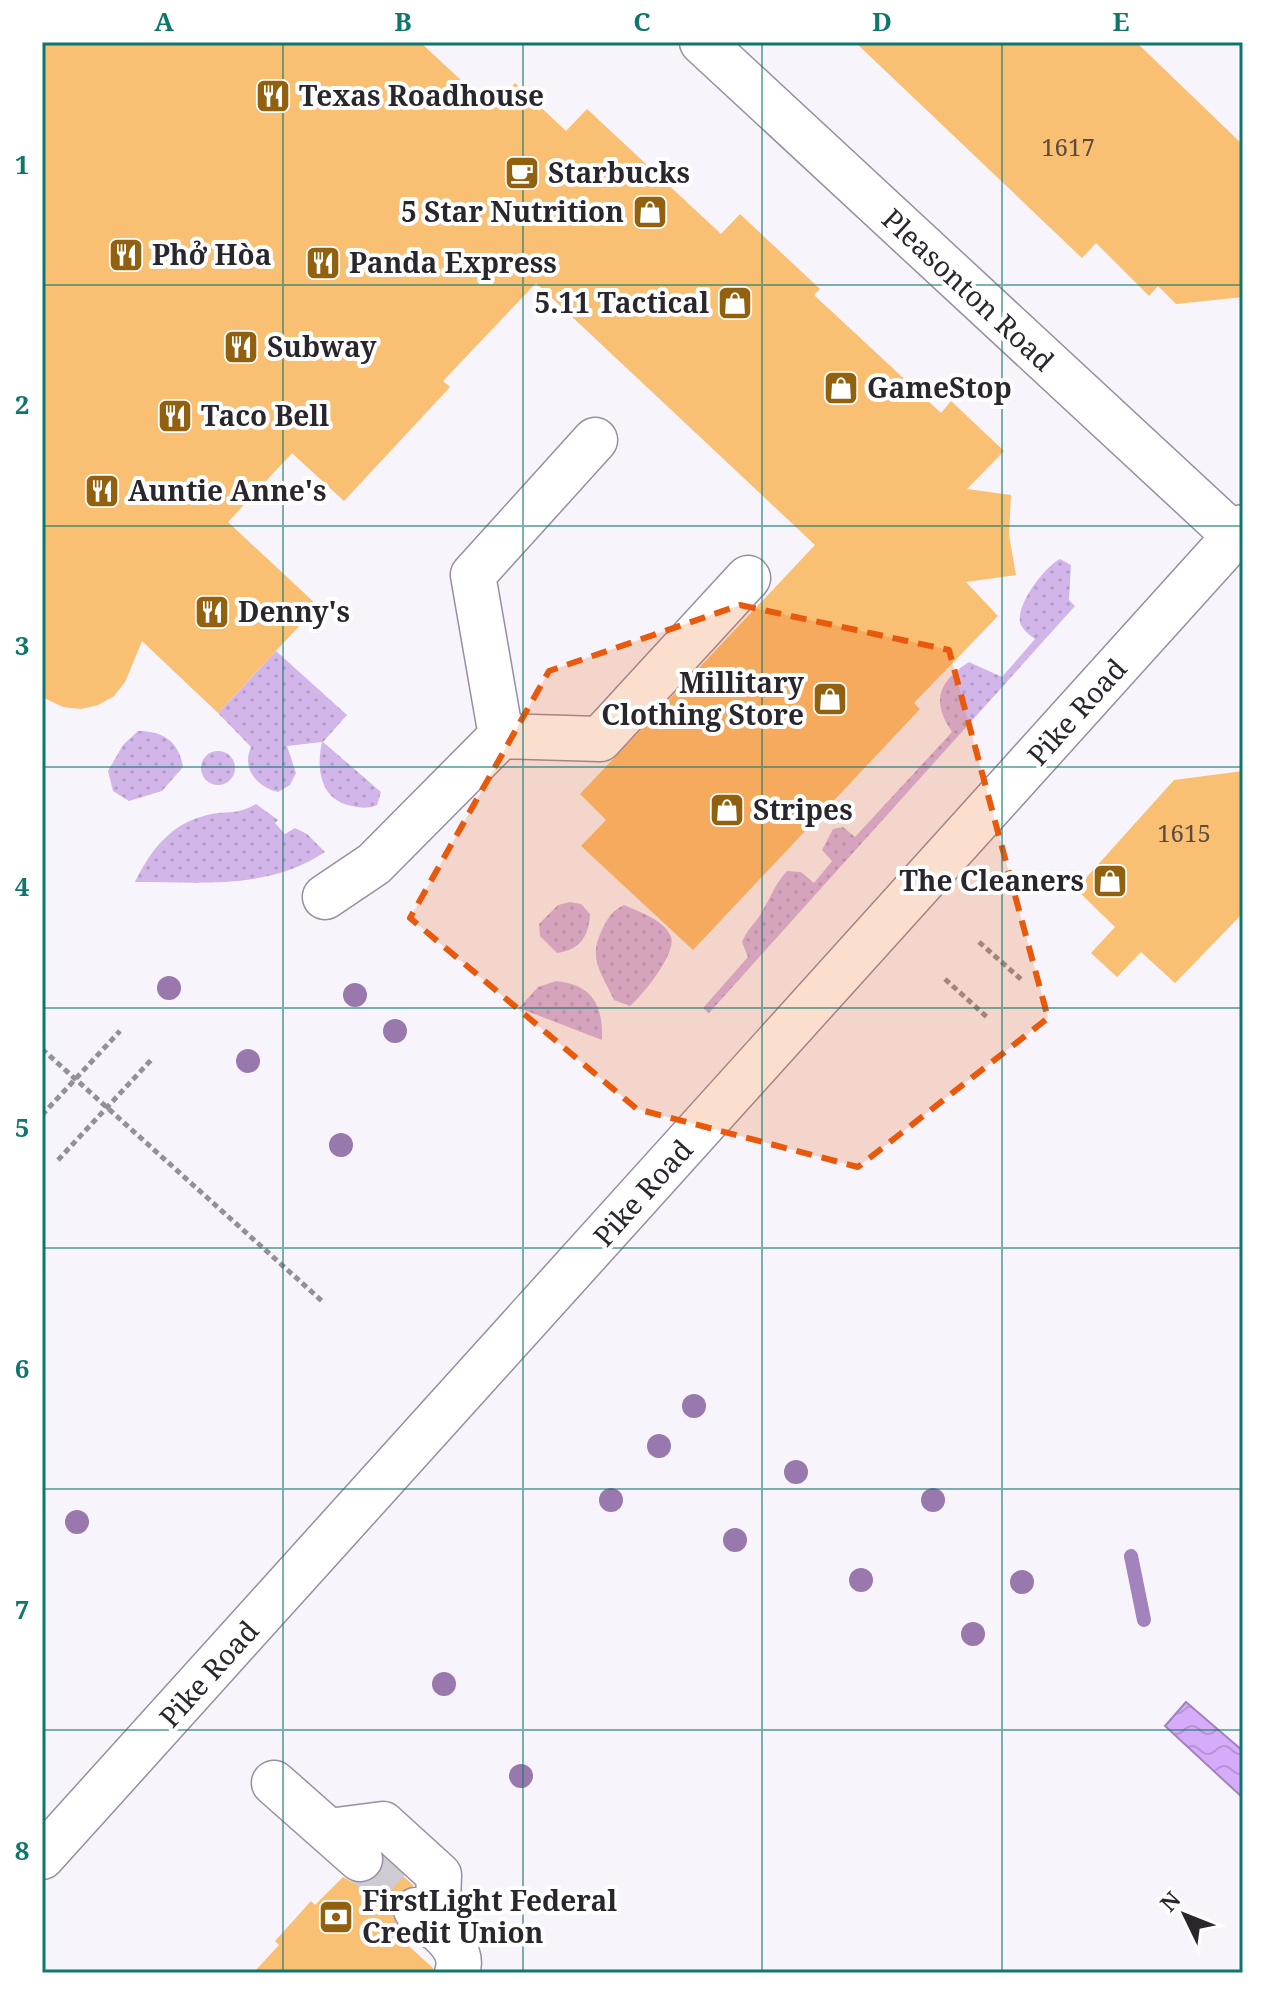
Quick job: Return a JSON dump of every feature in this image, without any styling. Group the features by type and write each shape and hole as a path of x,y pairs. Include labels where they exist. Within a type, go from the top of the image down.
{"street":[{"name":"Pleasonton Road","path":"702,42 1239,532"},
{"path":"501,736 473,575 595,440"},
{"name":"Pike Road","path":"42,1857 1239,532"},
{"path":"325,897 374,864 501,736 600,739 748,578"},
{"path":"274,1783 344,1845 383,1824 439,1875 424,1917 456,1949 461,1963 457,1973"}],"path":[{"path":"979,942 1023,981"},
{"path":"945,979 989,1019"},
{"path":"42,1115 120,1031"},
{"path":"42,1049 322,1301"},
{"path":"58,1160 152,1059"}],"highlighted area":[{"path":"740,605 949,650 1048,1018 858,1167 637,1109 410,918 549,671"}],"shaded area":[{"path":"1060,559 1071,565 1069,600 1075,606 709,1013 703,1008 748,957 742,942 744,937 787,871 801,872 814,883 832,861 822,850 833,829 843,827 855,837 952,732 941,711 940,702 944,685 950,677 969,662 1002,677 1035,639 1021,625 1022,608 1039,578"},
{"path":"276,651 347,715 323,742 381,792 377,805 358,807 341,803 333,797 320,773 322,742 287,746 296,773 290,785 278,792 264,786 253,776 248,763 251,747 218,713"},
{"path":"138,731 155,733 169,740 178,751 183,767 162,791 129,801 113,791 108,771 123,745"},
{"path":"218,751 230,756 235,768 230,780 218,785 206,780 201,768 206,756"},
{"path":"256,804 278,820 275,823 285,834 295,828 307,834 325,852 281,873 257,878 209,883 135,882 155,849 182,825 207,815 237,811"},
{"path":"570,902 581,904 590,914 588,929 582,941 572,949 557,953 540,936 539,924 558,905"},
{"path":"624,905 651,917 671,937 669,953 657,974 630,1006 614,1000 596,957 598,939 605,924"},
{"path":"556,981 579,987 593,999 598,1007 602,1040 519,1008 538,987"}],"water":[{"path":"1186,1702 1243,1751 1243,1798 1165,1726"}],"building":[{"path":"42,42 420,42 492,109 515,83 566,131 587,109 721,234 740,214 820,289 814,295 941,413 951,401 1004,451 967,489 1011,495 1009,535 1016,575 966,582 998,616 914,703 920,709 693,950 581,846 606,820 580,794 815,545 536,283 443,381 450,387 344,501 292,453 228,522 318,606 218,713 142,641 125,682 114,696 98,705 81,709 63,707 42,697"},
{"path":"855,42 1136,42 1243,145 1243,297 1176,304 1158,286 1149,296 1096,243 1082,258"},
{"path":"1243,771 1243,913 1175,983 1141,952 1117,977 1091,953 1115,927 1076,889 1174,780"},
{"name":"FirstLight Federal Credit Union","path":"384,1859 414,1886 397,1894 391,1906 396,1923 390,1929 433,1968 433,1973 253,1973 279,1945 275,1941 311,1901 315,1905 343,1877 354,1883 369,1882 379,1875"}],"waterway":[{"path":"1131,1556 1144,1620"}],"tunnel":[{"path":"360,1859 412,1905"}],"place":[{"name":"Texas Roadhouse","path":"273,96"},
{"name":"Starbucks","path":"522,173"},
{"name":"5 Star Nutrition","path":"650,212"},
{"name":"Phở Hòa","path":"126,255"},
{"name":"Panda Express","path":"323,263"},
{"name":"5.11 Tactical","path":"735,303"},
{"name":"Subway","path":"241,347"},
{"name":"GameStop","path":"841,388"},
{"name":"Taco Bell","path":"175,416"},
{"name":"Auntie Anne's","path":"102,491"},
{"name":"Denny's","path":"212,612"},
{"name":"Millitary Clothing Store","path":"830,699"},
{"name":"Stripes","path":"727,810"},
{"name":"The Cleaners","path":"1110,881"},
{"name":"FirstLight Federal Credit Union","path":"336,1917"}]}
